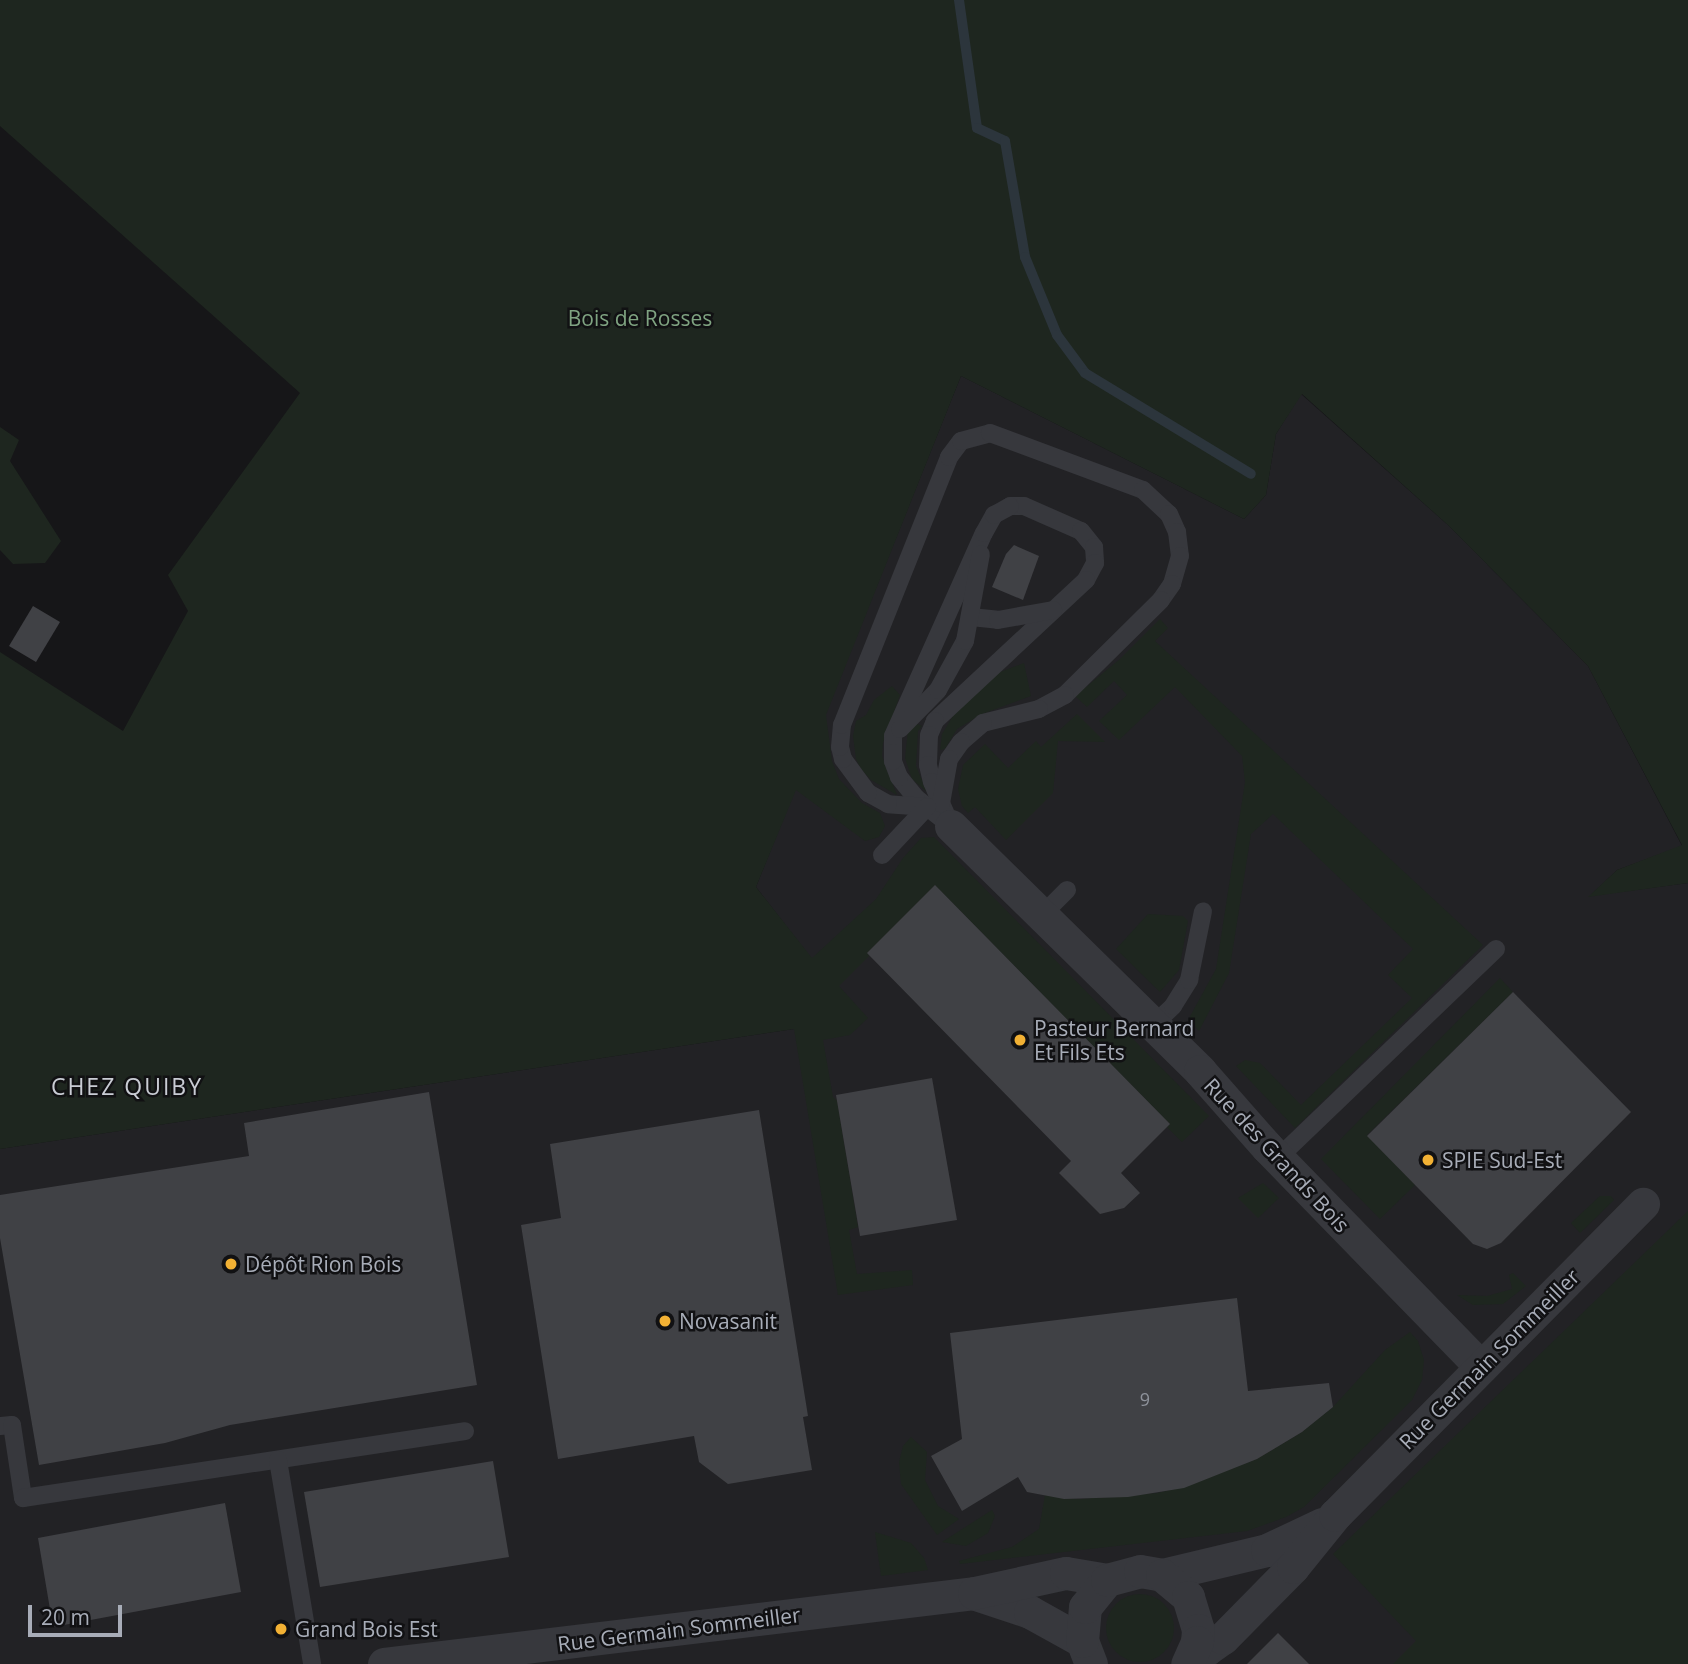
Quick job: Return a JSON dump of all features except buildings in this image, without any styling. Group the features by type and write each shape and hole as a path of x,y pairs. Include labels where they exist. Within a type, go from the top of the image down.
{"street":[{"name":"Rue des Grands Bois","path":"940,812 1154,1024 1278,1158 1481,1367"},
{"name":"Rue Germain Sommeiller","path":"1190,1658 1223,1638 1293,1567 1335,1515 1643,1204"},
{"name":"Rue Germain Sommeiller","path":"1089,1658 1085,1606 1107,1580 1128,1572 1162,1575 1277,1546 1302,1536 1335,1515"},
{"name":"Rue Germain Sommeiller","path":"384,1664 974,1593 1066,1573 1107,1580"},
{"name":"Rue Germain Sommeiller","path":"1162,1575 1181,1588 1194,1608 1198,1630 1190,1658"},
{"name":"Rue Germain Sommeiller","path":"974,1593 1030,1612 1089,1658"}],"lane":[{"path":"882,855 940,812 949,759 961,742 984,723 1039,709 1065,695 1161,600 1172,584 1180,556 1177,532 1169,514 1143,490 990,433 961,441 949,457 842,725 840,747 843,759 868,793 888,804 940,812"},
{"path":"1017,506 1086,535 1095,555 1091,572 935,720 929,735 928,765 940,812 899,778 893,761 893,736 984,533 999,511 1017,506"},
{"path":"893,736 942,684 965,641 984,533"},
{"path":"971,617 998,620 1053,610"},
{"path":"1043,914 1066,890"},
{"path":"1154,1024 1173,1006 1189,980 1203,911"},
{"path":"1278,1158 1496,949"},
{"path":"0,1426 12,1425 23,1498 465,1431"},
{"path":"278,1460 313,1664"}],"shaded area":[{"path":"961,376 1244,519 1266,495 1276,434 1301,394 1449,526 1588,666 1682,846 1617,870 1590,896 1688,883 1688,1664 0,1664 0,1149 794,1029 842,998 756,887"}],"green space":[{"name":"Bois de Rosses","path":"0,0 1688,0 1688,883 1588,897 1617,870 1682,845 1588,666 1449,526 1302,394 1276,434 1266,495 1244,519 961,376 826,715 832,761 839,779 862,803 880,813 885,826 879,837 865,841 796,790 756,887 812,958 876,899 903,858 921,838 934,837 1209,1116 1182,1142 1167,1127 1170,1124 935,885 867,953 869,956 839,986 868,1018 850,1035 823,1040 833,1097 837,1101 858,1227 849,1230 857,1274 912,1270 913,1285 838,1295 794,1029 0,1149 0,652 123,731 188,611 168,575 300,393 0,126"},
{"path":"0,427 19,440 10,461 61,541 45,563 13,564 0,550"},
{"path":"1160,619 1168,628 1155,641 1483,945 1295,1128 1236,1066 1245,1060 1260,1063 1301,1105 1412,998 1388,975 1413,949 1273,814 1251,834 1229,973 1199,1031 1188,1020 1216,969 1245,782 1242,756 1175,687 1119,740 1099,721 1127,695 1114,681 1087,707 1075,696 1120,659"},
{"path":"1024,663 1031,696 982,714 957,729 945,749 940,750 942,734 953,716 995,674"},
{"path":"892,686 900,695 883,743 882,756 897,795 871,780 861,769 856,759 853,736 856,721 866,715 874,700"},
{"path":"1077,714 1105,742 1058,741 1053,793 1006,840 975,807 968,813 962,806 958,789 963,765 985,744 1008,768 1036,741 1041,747"},
{"path":"913,722 922,726 918,731 916,766 927,792 912,779 905,758 908,730"},
{"path":"1148,914 1183,916 1188,921 1179,970 1160,992 1116,949"},
{"path":"1500,978 1513,992 1367,1135 1415,1185 1380,1219 1321,1159"},
{"path":"1263,1183 1279,1198 1258,1218 1238,1198"},
{"path":"1600,1196 1611,1196 1614,1200 1580,1233 1571,1223"},
{"path":"1688,1211 1688,1664 1393,1664 1416,1641 1333,1554"},
{"path":"1513,1273 1526,1286 1503,1304 1473,1305 1457,1295 1487,1296 1512,1289 1509,1275"},
{"path":"1410,1332 1418,1341 1424,1360 1422,1380 1412,1400 1304,1507 1286,1517 1247,1531 960,1564 959,1561 1012,1547 1039,1529 1045,1495 1080,1499 1157,1493 1184,1487 1257,1459 1302,1432 1333,1407 1385,1350"},
{"path":"911,1437 927,1452 925,1480 938,1506 959,1519 937,1535 901,1484 899,1462 903,1446"},
{"path":"992,1510 995,1516 988,1533 966,1546 942,1542"},
{"path":"875,1532 911,1543 924,1558 928,1570 881,1576"},
{"path":"1133,1594 1147,1594 1159,1599 1169,1609 1174,1628 1169,1647 1159,1657 1147,1662 1133,1662 1121,1657 1111,1647 1106,1635 1106,1621 1111,1609 1121,1599"}],"waterway":[{"path":"959,0 977,128 1005,141 1025,257 1057,335 1085,373 1251,474"}],"place":[{"name":"Pasteur Bernard Et Fils Ets","path":"1020,1040"},
{"name":"SPIE Sud-Est","path":"1428,1160"},
{"name":"Dépôt Rion Bois","path":"231,1264"},
{"name":"Novasanit","path":"665,1321"},
{"name":"Grand Bois Est","path":"281,1629"}],"district":[{"name":"CHEZ QUIBY","path":"127,1086"}]}
